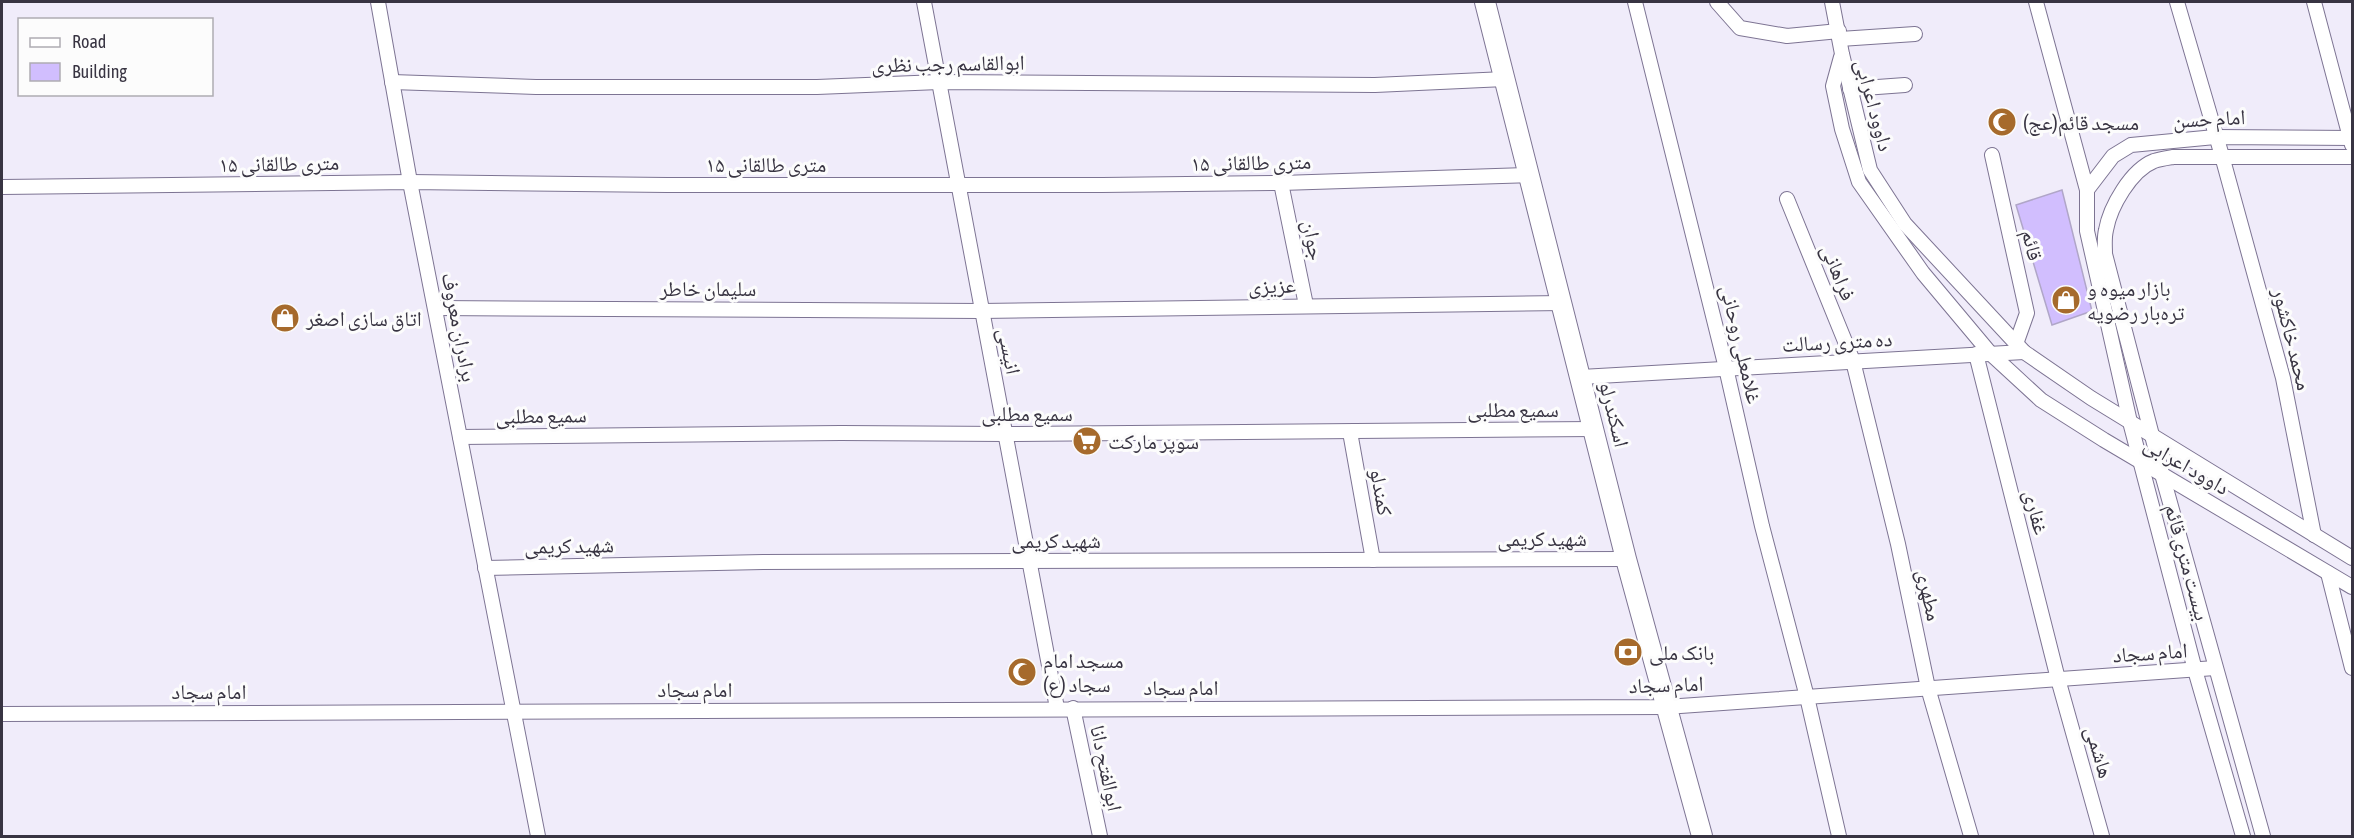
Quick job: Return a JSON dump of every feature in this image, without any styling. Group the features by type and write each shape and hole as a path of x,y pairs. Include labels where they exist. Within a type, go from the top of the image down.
{"main road":[{"name":"اسکندرلو","path":"1485,2 1595,429 1626,559 1702,837"}],"street":[{"name":"برادران معروف","path":"378,2 410,182 538,837"},
{"name":"انیسی","path":"924,2 1057,708"},
{"name":"غلامعلی روحانی","path":"1635,2 1726,368 1762,526 1807,697 1839,837"},
{"path":"1717,2 1740,28 1787,36 1915,34"},
{"path":"1832,2 1842,54"},
{"name":"بیست متری قائم","path":"2036,2 2087,190 2087,231 2130,422 2195,670 2243,837"},
{"name":"محمد خاکشور","path":"2177,2 2283,378 2314,535"},
{"path":"2314,2 2352,141"},
{"name":"داوود اعرابی","path":"1842,54 1870,171 1905,224 2020,348 2130,422 2352,558"},
{"name":"داوود اعرابی","path":"1842,54 1833,86 1842,129 1859,182 1923,273 1990,353 2041,400 2140,462 2352,587"},
{"name":"ابوالقاسم رجب نظری","path":"392,82 536,87 817,87 939,82 1375,86 1505,80"},
{"path":"1850,89 1905,85"},
{"name":"امام حسن","path":"2087,190 2113,156 2131,145 2215,137 2352,141"},
{"name":"قائم","path":"1992,155 2027,313 2020,348"},
{"name":"امام حسن","path":"2115,204 2137,173 2152,162 2173,157 2352,157"},
{"name":"۱۵ متری طالقانی","path":"2,187 410,182 957,185 1281,183 1530,175"},
{"name":"جوان","path":"1281,183 1306,305"},
{"name":"فراهانی","path":"1787,199 1853,361"},
{"name":"بیست متری قائم","path":"2115,204 2105,233 2105,254 2162,474 2262,837"},
{"name":"عزیزی","path":"981,311 1563,303"},
{"name":"سلیمان خاطر","path":"435,308 981,311"},
{"name":"ده متری رسالت","path":"1581,376 1976,354 2020,348"},
{"name":"غفاری","path":"1976,354 2058,679"},
{"name":"مطهری","path":"1853,361 1898,544 1928,688 1971,837"},
{"name":"سمیع مطلبی","path":"460,437 1595,429"},
{"name":"کمندلو","path":"1350,432 1373,560"},
{"name":"شهید کریمی","path":"485,567 763,562 1626,559"},
{"path":"2328,573 2352,668"},
{"name":"امام سجاد","path":"2,714 513,710 1666,707 2215,669"},
{"name":"هاشمی","path":"2058,679 2102,837"},
{"name":"ابوالفتح دانا","path":"1073,708 1100,837"}],"building":[{"path":"2062,190 2092,311 2052,325 2016,205"}],"place":[{"name":"مسجد قائم(عج)","path":"2002,122"},
{"name":"بازار میوه و تره‌بار رضویه","path":"2066,300"},
{"name":"اتاق سازی اصغر","path":"285,318"},
{"name":"سوپر مارکت","path":"1087,441"},
{"name":"بانک ملی","path":"1628,652"},
{"name":"مسجد امام سجاد (ع)","path":"1022,672"}]}
